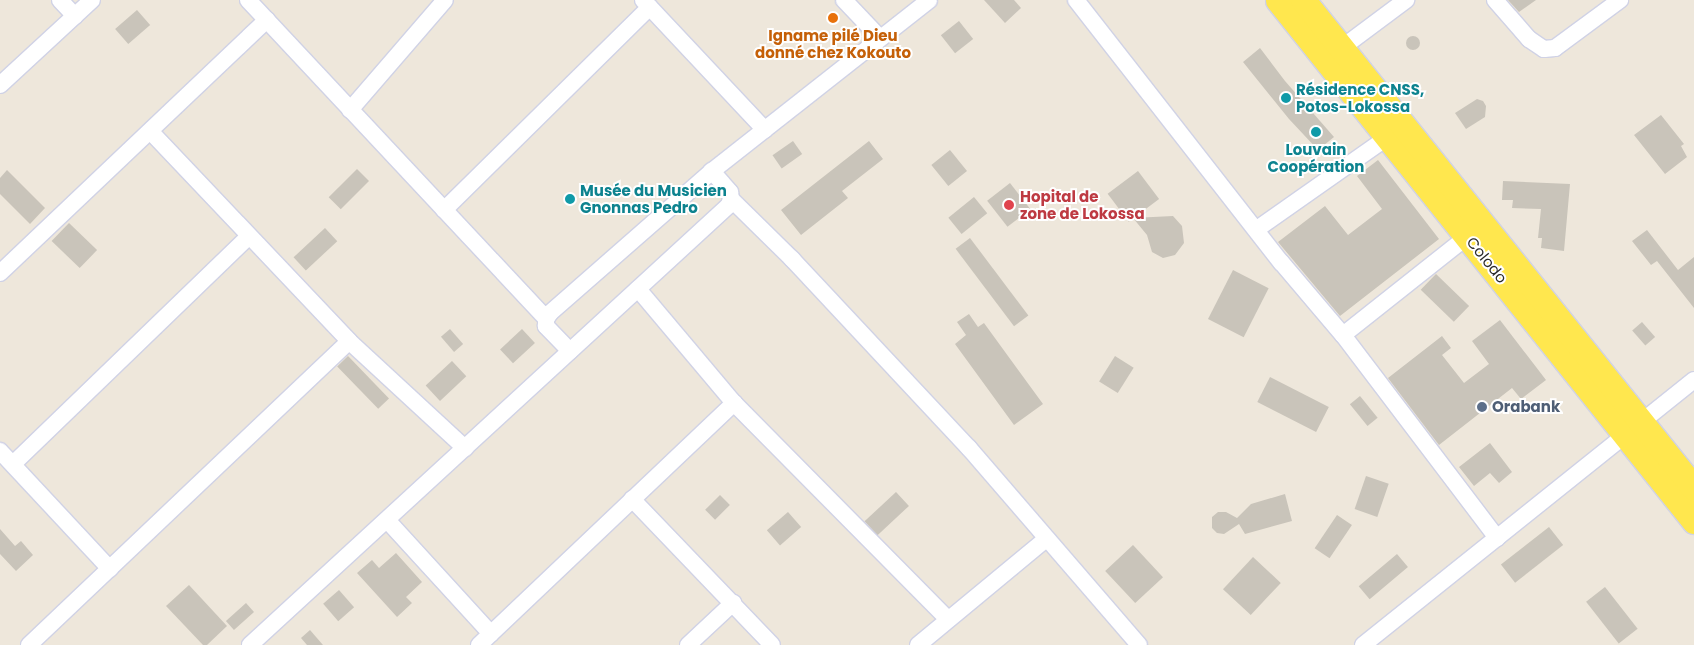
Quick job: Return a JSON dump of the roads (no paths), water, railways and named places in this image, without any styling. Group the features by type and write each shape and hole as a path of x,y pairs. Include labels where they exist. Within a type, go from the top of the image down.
{"main road":[{"name":"Colodo","path":"1278,0 1468,236 1634,428 1694,488"},
{"name":"Colodo","path":"1303,0 1343,47 1634,428 1694,521"}],"street":[{"path":"60,0 75,16"},
{"path":"0,85 92,0"},
{"path":"248,0 546,319"},
{"path":"844,0 880,38"},
{"path":"570,351 546,326 546,319 550,312 712,172 929,0"},
{"path":"1076,0 1281,262 1343,335 1498,538"},
{"path":"1343,47 1406,0"},
{"path":"1495,0 1529,40 1544,49 1555,48 1620,0"},
{"path":"350,110 441,1"},
{"path":"444,210 647,4 765,130"},
{"path":"0,273 151,132 267,20"},
{"path":"151,132 349,341 465,448"},
{"path":"1257,229 1388,137"},
{"path":"250,645 729,205 731,199 730,192 712,172"},
{"path":"731,199 792,259 969,448 1135,644"},
{"path":"13,464 249,236"},
{"path":"1343,335 1468,236"},
{"path":"638,289 734,403 948,619"},
{"path":"29,645 349,341"},
{"path":"1362,645 1694,380"},
{"path":"387,520 485,639 734,403"},
{"path":"0,451 110,570"},
{"path":"632,499 772,645"},
{"path":"918,645 1046,539"},
{"path":"688,645 733,603"}],"place":[{"name":"Igname pilé Dieu donné chez Kokouto","path":"833,18"},
{"name":"Résidence CNSS, Potos-Lokossa","path":"1286,98"},
{"name":"Louvain Coopération","path":"1316,132"},
{"name":"Musée du Musicien Gnonnas Pedro","path":"570,199"},
{"name":"Hopital de zone de Lokossa","path":"1009,205"},
{"name":"Orabank","path":"1482,407"}]}
